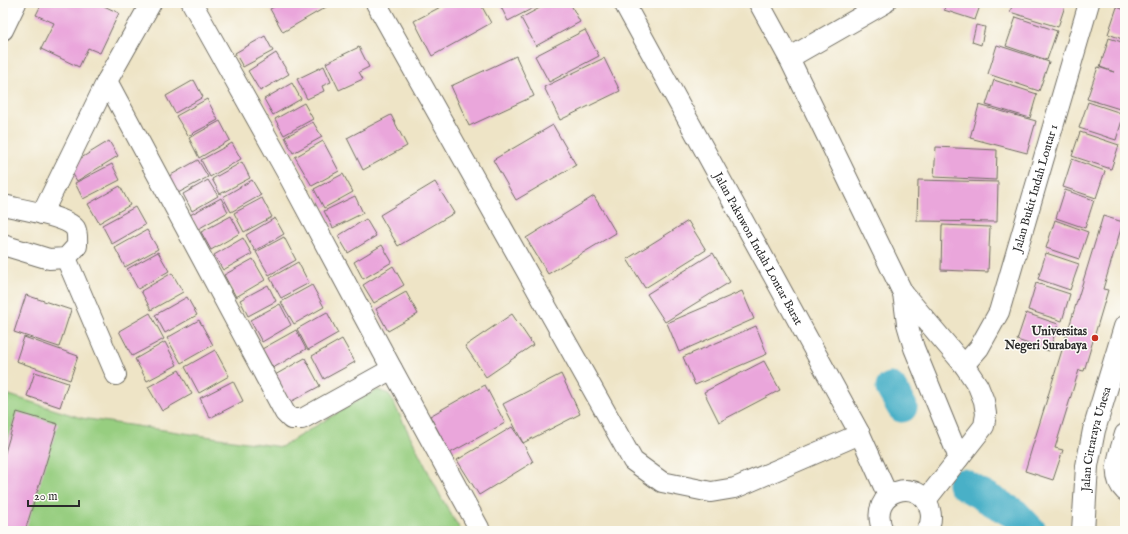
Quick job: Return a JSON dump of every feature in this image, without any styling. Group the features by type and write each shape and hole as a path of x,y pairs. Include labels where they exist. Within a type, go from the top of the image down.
{"main road":[{"name":"Jalan Citraraya Unesa","path":"1083,531 1088,466 1094,430 1125,327"}],"street":[{"path":"3,30 16,3"},
{"path":"42,214 107,81 151,3"},
{"path":"192,3 287,173 392,370 479,528"},
{"path":"376,3 633,461 662,482 711,492 735,488 860,434"},
{"name":"Jalan Pakuwon Indah Lontar Barat","path":"624,3 860,434 888,496"},
{"path":"760,3 904,293 964,365 978,386 984,400 986,414 984,426 926,500"},
{"path":"788,58 885,3"},
{"name":"Jalan Bukit Indah Lontar 1","path":"964,365 979,348 999,312 1089,3"},
{"path":"107,81 285,413 291,419 302,419 392,370"},
{"path":"3,205 68,222 76,229 77,246 66,258 49,259 3,245"},
{"path":"66,258 116,375"},
{"path":"904,293 907,324 914,348 959,458"},
{"path":"1125,434 1117,460 1117,478 1125,491"},
{"path":"883,531 879,522 879,513 882,504 888,496 896,491 909,490 920,494 926,500 931,514 927,531"}],"green space":[{"path":"378,390 389,394 441,497 461,531 3,531 3,393 81,418 281,447 367,395"}],"building":[{"path":"42,3 105,3 104,6 119,13 100,53 88,48 79,67 41,49 54,23 36,15"},
{"path":"281,3 333,3 283,32 270,9"},
{"path":"448,3 480,3 491,23 432,56 414,21"},
{"path":"499,3 543,3 508,21"},
{"path":"549,3 570,3 580,22 536,46 521,18"},
{"path":"946,3 981,3 975,20 944,10"},
{"path":"1013,3 1066,3 1058,27 1010,12"},
{"path":"1117,7 1125,10 1125,40 1108,34"},
{"path":"1016,17 1057,31 1047,60 1006,46"},
{"path":"976,25 985,27 981,45 972,42"},
{"path":"585,30 599,56 549,82 535,56"},
{"path":"265,36 273,51 243,67 235,53"},
{"path":"1109,38 1125,43 1125,104 1123,110 1087,99 1098,67 1114,72 1100,67"},
{"path":"997,45 1049,62 1039,91 988,74"},
{"path":"359,47 369,67 359,72 363,79 339,90 326,63"},
{"path":"276,53 289,74 260,91 248,71"},
{"path":"516,56 534,96 469,126 451,86"},
{"path":"604,58 620,91 560,120 544,87"},
{"path":"324,66 331,82 322,86 324,91 307,99 297,79"},
{"path":"194,80 203,97 175,113 166,96"},
{"path":"994,80 1037,94 1030,118 986,105"},
{"path":"292,83 301,99 273,115 264,99"},
{"path":"207,99 218,120 188,136 176,116"},
{"path":"1088,102 1124,114 1116,140 1079,128"},
{"path":"304,103 313,119 284,135 275,119"},
{"path":"979,105 1036,121 1027,153 970,138"},
{"path":"391,115 407,146 363,170 347,138"},
{"path":"220,121 230,140 199,158 189,138"},
{"path":"313,122 322,137 293,153 285,137"},
{"path":"553,125 576,165 516,200 493,160"},
{"path":"1080,132 1119,145 1111,169 1072,156"},
{"path":"109,141 118,156 77,181 68,166"},
{"path":"323,141 339,171 312,186 295,157"},
{"path":"232,143 241,159 210,177 201,160"},
{"path":"936,147 997,150 996,180 934,177"},
{"path":"1072,159 1105,171 1096,198 1063,187"},
{"path":"198,160 208,177 178,193 169,176"},
{"path":"242,162 250,178 220,194 212,179"},
{"path":"112,164 120,180 83,199 75,183"},
{"path":"343,174 353,192 324,208 314,189"},
{"path":"208,180 218,196 192,211 183,194"},
{"path":"252,180 261,195 231,212 223,197"},
{"path":"918,180 998,182 997,222 917,221"},
{"path":"435,182 454,213 398,246 380,215"},
{"path":"120,186 130,205 99,223 88,204"},
{"path":"1065,190 1094,200 1085,228 1056,218"},
{"path":"355,196 363,213 333,228 324,211"},
{"path":"594,196 616,233 548,274 526,238"},
{"path":"221,198 228,212 198,229 190,215"},
{"path":"262,198 272,217 244,232 234,213"},
{"path":"135,207 145,225 112,244 102,225"},
{"path":"231,216 240,233 211,250 201,232"},
{"path":"1103,216 1123,222 1103,289 1108,290 1084,371 1079,370 1055,448 1063,450 1053,480 1025,471"},
{"path":"275,218 284,234 255,251 246,235"},
{"path":"366,219 376,236 348,253 338,236"},
{"path":"1055,220 1088,232 1079,259 1046,248"},
{"path":"688,221 706,250 645,288 627,259"},
{"path":"942,225 990,227 988,272 941,270"},
{"path":"147,230 158,249 125,267 115,248"},
{"path":"284,237 296,260 269,275 256,252"},
{"path":"243,238 252,254 223,270 214,255"},
{"path":"382,245 392,262 363,279 354,262"},
{"path":"158,252 169,271 138,289 127,269"},
{"path":"713,253 730,282 665,322 647,294"},
{"path":"1046,253 1079,264 1070,290 1038,279"},
{"path":"253,259 265,280 236,297 224,275"},
{"path":"298,262 309,283 281,298 270,278"},
{"path":"393,266 404,285 374,303 363,285"},
{"path":"172,273 183,292 151,310 141,291"},
{"path":"1036,283 1070,294 1062,321 1028,310"},
{"path":"268,285 276,301 248,316 240,300"},
{"path":"312,285 324,307 294,324 281,302"},
{"path":"742,291 754,319 679,352 667,323"},
{"path":"406,292 418,314 388,331 376,309"},
{"path":"26,295 71,310 59,347 14,332"},
{"path":"187,297 197,315 165,333 155,315"},
{"path":"280,304 291,325 262,342 250,320"},
{"path":"327,312 338,333 308,350 297,329"},
{"path":"150,313 164,339 132,356 119,331"},
{"path":"1026,313 1058,324 1049,351 1017,340"},
{"path":"512,314 533,345 486,377 465,346"},
{"path":"199,320 213,345 181,363 167,338"},
{"path":"756,326 767,354 695,385 683,357"},
{"path":"296,330 306,349 273,368 262,349"},
{"path":"24,337 78,356 70,380 16,361"},
{"path":"342,339 355,362 324,379 312,356"},
{"path":"165,342 177,365 147,381 135,359"},
{"path":"215,350 229,376 199,393 185,367"},
{"path":"305,358 320,386 290,402 275,375"},
{"path":"764,361 780,390 719,422 704,392"},
{"path":"179,370 192,394 162,411 148,387"},
{"path":"35,372 68,383 60,407 27,396"},
{"path":"561,374 580,414 523,443 503,404"},
{"path":"233,381 243,401 210,418 200,398"},
{"path":"485,385 505,423 450,453 430,416"},
{"path":"17,412 58,424 25,531 3,531 3,459"},
{"path":"512,427 523,443 533,462 479,495 457,460"}],"waterway":[{"path":"891,388 902,407"},
{"path":"963,484 1015,514 1031,531"}],"place":[{"name":"Universitas Negeri Surabaya","path":"1095,338"}]}
